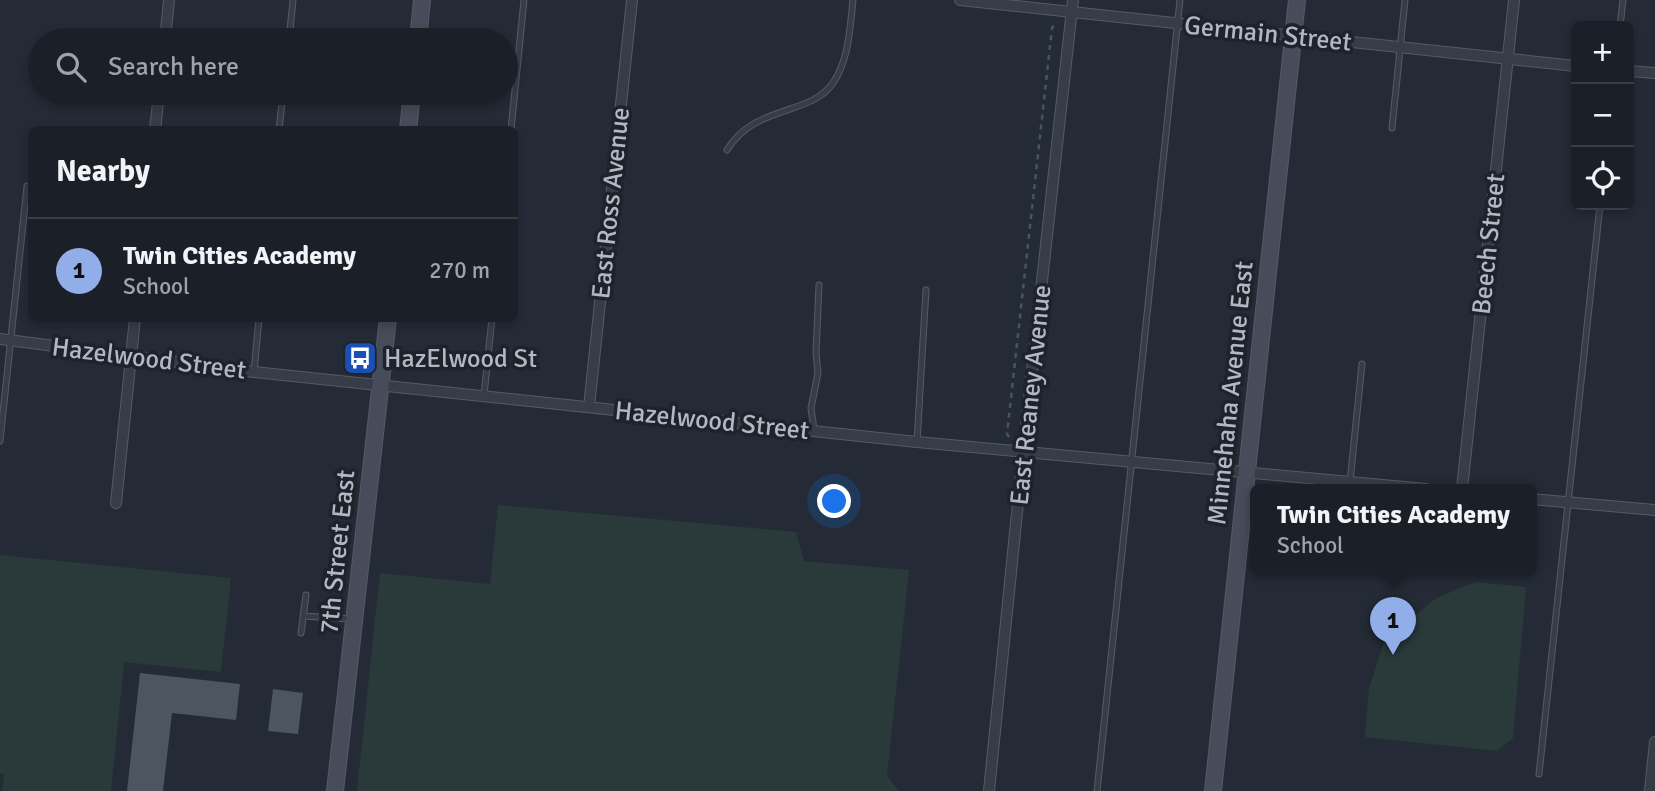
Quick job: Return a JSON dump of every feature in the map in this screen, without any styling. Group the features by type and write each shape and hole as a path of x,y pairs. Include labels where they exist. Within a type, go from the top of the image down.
{"main road":[{"path":"419,28 422,0"},
{"name":"Minnehaha Avenue East","path":"1213,791 1297,0"},
{"path":"408,126 411,105"},
{"name":"7th Street East","path":"335,791 388,322"}],"street":[{"path":"166,28 169,0"},
{"name":"East Ross Avenue","path":"589,407 632,0"},
{"name":"Germain Street","path":"962,0 1571,66"},
{"name":"East Reaney Avenue","path":"989,791 1073,0"},
{"name":"Beech Street","path":"1463,484 1514,0"},
{"path":"1634,71 1655,73"},
{"path":"155,126 158,105"},
{"path":"116,503 135,322"},
{"name":"Hazelwood Street","path":"6,340 254,372 917,442 1372,484"},
{"path":"1537,499 1655,510"},
{"path":"1650,791 1655,742"}],"lane":[{"path":"290,28 293,0"},
{"path":"518,60 524,0"},
{"path":"727,150 740,132 753,123 812,100 833,83 845,54 853,0"},
{"path":"1097,791 1180,0"},
{"path":"1392,128 1405,0"},
{"path":"1621,21 1623,0"},
{"path":"279,126 282,105"},
{"path":"511,126 514,105"},
{"path":"0,441 6,340 27,187"},
{"path":"1539,774 1599,210"},
{"path":"814,430 811,408 818,373 816,353 819,285"},
{"path":"917,442 926,290"},
{"path":"254,372 260,322"},
{"path":"484,395 492,322"},
{"path":"1350,482 1362,364"},
{"path":"301,632 306,594"},
{"path":"303,616 354,620"}],"path":[{"path":"1009,437 1007,434 1052,29 1055,24"}],"shaded area":[{"path":"498,505 796,532 804,561 909,570 887,776 899,791 357,791 380,573 490,584"},
{"path":"0,555 231,578 221,672 124,662 111,791 2,791 4,774 0,773"},
{"path":"1476,582 1526,587 1513,738 1497,751 1365,737 1369,689 1384,642 1436,598"}],"building":[{"path":"140,673 240,684 236,720 172,713 163,791 127,791"},
{"path":"273,689 303,693 298,734 268,731"}],"place":[{"name":"HazElwood St","path":"360,358"},
{"name":"Twin Cities Academy","path":"1393,655"}]}
